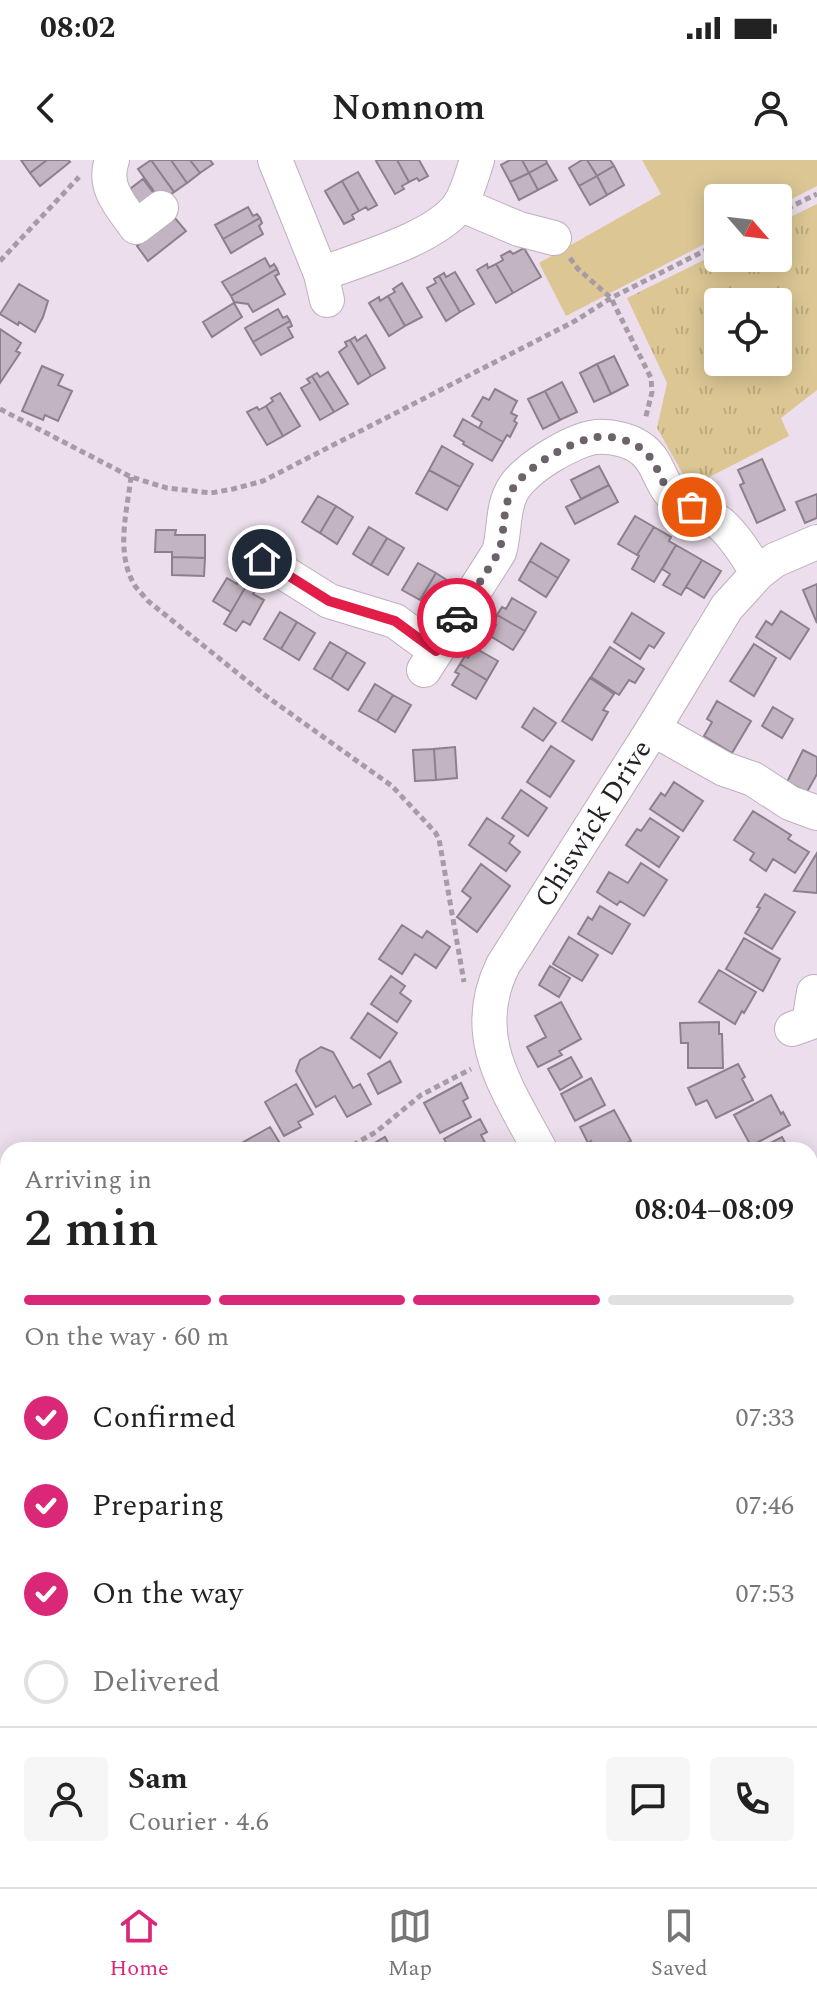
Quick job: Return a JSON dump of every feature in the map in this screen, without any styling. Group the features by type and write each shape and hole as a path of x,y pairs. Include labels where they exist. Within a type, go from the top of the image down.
{"street":[{"path":"275,160 324,287 421,236 453,213 465,195 477,160"},
{"path":"111,162 108,181 111,192 136,227 161,208"},
{"path":"460,204 519,229 554,238"},
{"path":"262,559 304,573 329,601 395,621 430,661 499,552 512,489 530,470 593,437 632,443 644,450 669,491 722,525 758,573"},
{"name":"Chiswick Drive","path":"536,1142 493,1057 490,1000 494,983 727,607 758,573 775,560 817,542"},
{"path":"653,729 724,769 753,779 790,803 817,813"}],"path":[{"path":"0,261 89,167 111,162"},
{"path":"792,206 817,194"},
{"path":"554,238 578,269 611,298 651,378 644,450"},
{"path":"0,409 131,477 167,488 211,493 233,489 263,481 704,251"},
{"path":"131,477 124,557 134,584 148,601 266,696 392,786 435,832 439,839 467,999 490,1021"},
{"path":"358,1142 376,1132 421,1095 493,1057"}],"green space":[{"path":"642,160 817,160 817,186 792,199 792,184 704,184 704,244 566,316 539,263 661,194"},
{"path":"817,204 817,390 781,418 789,436 690,487 657,428 667,383 627,298 704,260 704,272 792,272 792,216"}],"building":[{"path":"21,160 47,160 30,173"},
{"path":"47,160 70,162 40,186 30,173"},
{"path":"151,160 174,192 161,201 138,169"},
{"path":"151,160 171,160 187,183 174,192"},
{"path":"171,160 190,160 200,173 187,183"},
{"path":"190,160 210,160 213,164 200,173"},
{"path":"378,160 397,160 409,182 402,186 404,189 395,194"},
{"path":"397,160 419,160 428,176 409,182"},
{"path":"510,160 522,160 529,173 510,182 501,165"},
{"path":"522,160 546,160 547,163 529,173"},
{"path":"587,160 597,176 579,186 569,168"},
{"path":"587,160 610,160 614,166 597,176"},
{"path":"547,163 557,180 538,190 529,173"},
{"path":"614,166 624,185 607,195 597,176"},
{"path":"358,172 377,205 368,210 366,207 359,211 342,181"},
{"path":"529,173 538,190 519,200 510,182"},
{"path":"597,176 607,195 590,205 579,186"},
{"path":"143,179 155,195 134,211 122,195"},
{"path":"342,181 359,211 352,215 354,219 344,224 325,191"},
{"path":"248,207 253,216 257,214 260,218 223,239 215,225"},
{"path":"174,217 186,231 148,261 137,246"},
{"path":"260,218 262,223 259,226 263,234 231,253 223,239"},
{"path":"524,248 541,277 513,293 496,264 503,260 501,256"},
{"path":"265,258 270,267 274,264 277,269 231,296 222,282"},
{"path":"487,264 488,268 496,264 513,293 496,303 477,270"},
{"path":"277,269 279,274 275,276 285,294 253,312 248,304 234,302 231,296"},
{"path":"455,272 474,304 460,312 439,276 444,273 446,277"},
{"path":"439,276 460,312 446,321 427,288 436,283 434,279"},
{"path":"402,283 422,317 405,326 388,296"},
{"path":"19,284 48,301 35,332 0,314"},
{"path":"388,296 405,326 389,336 369,303"},
{"path":"234,303 242,317 212,337 203,322"},
{"path":"278,309 283,318 287,316 290,321 253,342 245,328"},
{"path":"290,321 292,326 288,328 293,337 261,355 253,342"},
{"path":"0,329 21,343 16,351 20,353 0,383"},
{"path":"366,335 385,368 371,376 350,340 355,337 357,341"},
{"path":"350,340 371,376 358,384 339,352"},
{"path":"614,356 628,385 611,394 597,364"},
{"path":"597,364 611,394 594,402 580,373"},
{"path":"42,366 63,375 58,385 72,391 58,421 45,415 43,420 22,411"},
{"path":"328,372 348,404 334,412 312,376 317,373 320,377"},
{"path":"312,376 334,412 320,420 301,388 310,383 307,379"},
{"path":"562,382 577,412 560,420 545,391"},
{"path":"495,389 517,401 511,413 517,416 514,421 517,423 510,437 507,435 503,442 479,428 482,422 472,416 483,397 489,400"},
{"path":"545,391 560,420 543,429 528,399"},
{"path":"280,393 300,426 283,436 266,406 273,401 271,398"},
{"path":"266,406 283,436 267,445 247,412"},
{"path":"463,419 503,442 492,461 454,436"},
{"path":"442,446 473,464 460,487 429,470"},
{"path":"762,459 785,510 757,523 740,485 744,483 738,470"},
{"path":"599,466 609,485 581,499 571,480"},
{"path":"429,470 460,487 447,510 416,493"},
{"path":"609,485 618,502 575,524 566,507"},
{"path":"817,494 817,518 805,523 796,502"},
{"path":"318,496 336,506 320,533 302,522"},
{"path":"336,506 353,517 337,544 320,533"},
{"path":"635,516 654,527 637,555 618,544"},
{"path":"369,527 387,538 371,565 353,554"},
{"path":"654,527 671,537 669,541 676,545 654,582 632,569"},
{"path":"156,530 176,530 175,535 205,535 205,558 172,557 172,552 155,552"},
{"path":"387,538 404,548 388,575 371,565"},
{"path":"541,543 569,560 558,578 530,561"},
{"path":"676,545 702,560 681,595 663,585 670,574 662,569"},
{"path":"172,557 205,558 204,576 172,575"},
{"path":"702,560 721,571 704,598 686,587"},
{"path":"530,561 558,578 546,597 519,580"},
{"path":"418,563 436,573 420,600 402,590"},
{"path":"436,573 453,584 437,611 420,600"},
{"path":"227,578 246,586 231,612 213,601"},
{"path":"817,584 817,623 803,590"},
{"path":"246,586 264,600 250,625 243,621 236,631 224,624"},
{"path":"512,598 536,612 525,631 497,615 502,607 506,609"},
{"path":"781,611 809,629 790,659 756,637 766,621 772,625"},
{"path":"280,612 297,622 281,649 264,639"},
{"path":"632,613 664,633 654,648 649,645 640,659 614,642"},
{"path":"497,615 525,631 513,650 490,636"},
{"path":"297,622 315,633 299,660 281,649"},
{"path":"330,642 347,652 331,679 314,669"},
{"path":"754,644 776,658 754,696 730,681"},
{"path":"610,647 644,669 635,683 629,680 619,695 591,677"},
{"path":"475,648 498,661 487,680 460,664"},
{"path":"347,652 365,663 348,690 331,679"},
{"path":"460,664 487,680 476,699 452,685 459,674 455,672"},
{"path":"590,678 614,694 603,710 608,712 592,740 562,721"},
{"path":"375,684 393,695 377,721 359,711"},
{"path":"393,695 411,705 395,732 377,721"},
{"path":"717,701 751,721 732,753 704,736 712,722 707,719"},
{"path":"773,707 793,719 782,738 762,726"},
{"path":"534,708 556,723 543,741 522,727"},
{"path":"551,746 574,761 550,797 527,782"},
{"path":"455,747 457,778 436,780 434,749"},
{"path":"434,749 436,780 415,781 413,750"},
{"path":"803,750 817,757 817,774 807,792 787,782"},
{"path":"674,782 703,801 683,831 650,809 661,793 665,796"},
{"path":"521,790 547,808 528,836 502,818"},
{"path":"753,811 791,835 788,839 809,852 795,873 773,859 766,871 750,860 754,853 734,840"},
{"path":"487,818 514,836 509,843 520,852 506,871 469,845"},
{"path":"650,818 679,837 659,867 626,845 637,829 641,831"},
{"path":"817,853 817,893 794,891"},
{"path":"641,863 667,880 644,916 620,901 617,905 597,892 609,872 628,883"},
{"path":"481,864 510,886 477,932 457,917 471,898 462,891"},
{"path":"765,894 795,912 772,949 745,933"},
{"path":"600,906 630,924 612,954 578,934 588,917 592,920"},
{"path":"402,925 422,938 427,931 450,947 436,968 415,954 402,974 379,959"},
{"path":"569,937 598,955 582,981 553,964"},
{"path":"744,938 780,959 763,991 726,969"},
{"path":"550,966 570,978 559,997 539,985"},
{"path":"719,970 756,992 735,1024 699,1002"},
{"path":"391,976 405,986 400,993 411,1001 397,1022 371,1004"},
{"path":"561,1002 581,1039 559,1051 562,1055 538,1067 527,1047 546,1037 535,1016"},
{"path":"368,1013 397,1033 380,1058 351,1038"},
{"path":"719,1022 723,1068 688,1068 688,1043 681,1043 680,1023"},
{"path":"321,1047 333,1052 353,1088 360,1084 371,1104 347,1117 335,1096 316,1107 296,1071 300,1060"},
{"path":"571,1057 582,1077 560,1090 548,1069"},
{"path":"390,1061 401,1082 378,1094 368,1074"},
{"path":"738,1064 753,1100 716,1118 707,1100 696,1105 688,1088"},
{"path":"591,1078 605,1105 575,1121 561,1094"},
{"path":"461,1083 468,1098 463,1101 471,1117 440,1133 424,1103"},
{"path":"296,1084 313,1114 298,1122 301,1127 284,1136 265,1102"},
{"path":"771,1095 790,1125 758,1142 749,1142 734,1115"},
{"path":"614,1110 631,1141 588,1142 580,1127"},
{"path":"480,1119 487,1132 481,1135 485,1142 446,1142 444,1139"},
{"path":"270,1127 279,1142 244,1142"}],"way so far":[{"path":"457,618 499,552 512,489 530,470 567,448 593,437 632,443 644,450 654,462 669,491 692,507"}],"route":[{"path":"262,559 329,601 395,621 436,651 457,618"}]}
